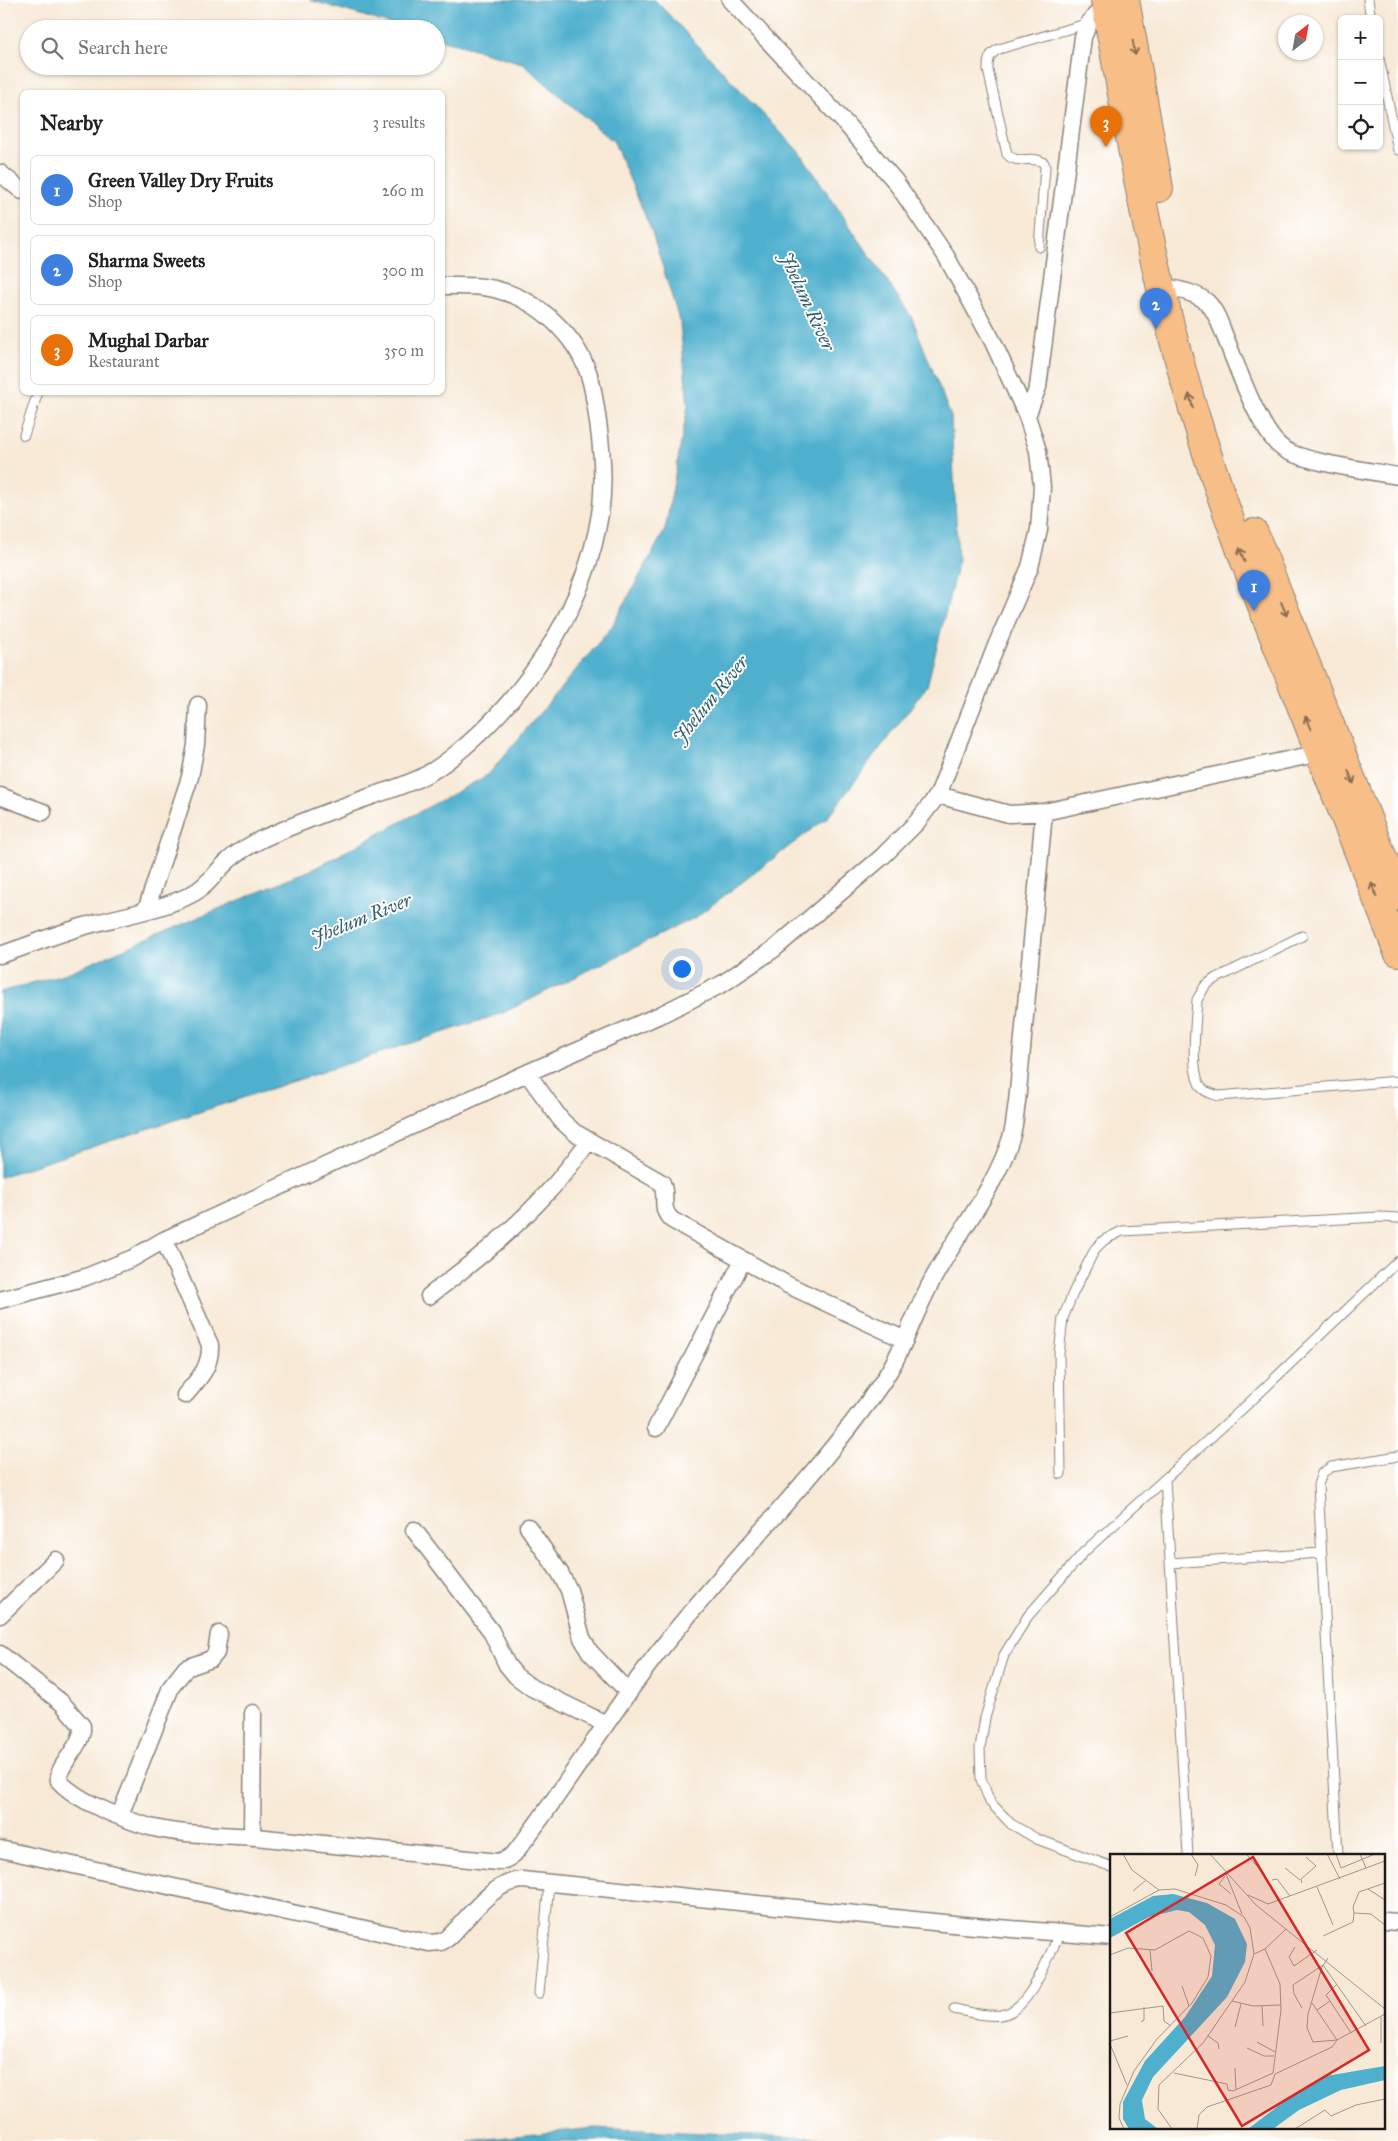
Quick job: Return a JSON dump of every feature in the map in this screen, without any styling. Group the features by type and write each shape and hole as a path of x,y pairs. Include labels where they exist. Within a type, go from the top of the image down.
{"highway":[{"path":"1106,6 1128,126 1171,288 1249,520 1398,896"},
{"path":"1171,288 1193,410 1224,505 1260,603 1398,952"}],"street":[{"path":"0,1300 86,1277 133,1258 164,1240 527,1073 662,1014 722,984 774,949 883,856 916,822 938,795 996,646 1030,567 1039,530 1042,487 1038,451 1027,416 993,342 946,256 894,181 846,125 730,0"},
{"path":"1027,416 1038,387 1083,37 1106,6"},
{"path":"0,173 20,189"},
{"path":"0,955 82,927 146,910 192,894 209,881 229,860 262,840 332,810 419,779 447,762 493,721 525,683 551,642 574,600 591,554 598,520 602,467 599,423 592,385 580,356 564,331 544,313 521,298 497,290 445,286"},
{"path":"1171,288 1207,302 1217,316 1247,389 1270,435 1281,448 1305,458 1398,476"},
{"path":"146,910 190,777 196,745 198,705"},
{"path":"938,795 1009,814 1044,812 1320,753"},
{"path":"0,796 43,812"},
{"path":"0,1654 62,1703 82,1726 80,1740 60,1772 60,1781 64,1786 93,1804 120,1815 151,1827 186,1833 252,1837 498,1862 507,1859 520,1847 628,1693 664,1646 852,1424 882,1382 905,1340 929,1284 958,1234 989,1189 1002,1164 1012,1136 1018,1092 1044,812"},
{"path":"527,1073 561,1120 574,1132 662,1183 665,1190 664,1210 672,1220 788,1285 905,1340"},
{"path":"429,1296 476,1261 514,1227 549,1192 590,1141"},
{"path":"164,1240 210,1345 208,1366 202,1376 185,1395"},
{"path":"656,1428 744,1260"},
{"path":"528,1528 560,1573 569,1590 582,1638 590,1652 628,1693"},
{"path":"414,1530 491,1631 507,1664 516,1676 532,1688 606,1724"},
{"path":"0,1615 56,1560"},
{"path":"120,1815 171,1687 186,1668 211,1659 216,1653 219,1634"},
{"path":"252,1837 253,1713"},
{"path":"0,1849 429,1943 441,1942 448,1938 493,1892 513,1880 1110,1937"}],"lane":[{"path":"1368,0 1370,15"},
{"path":"1039,247 1044,163 1036,158 1016,160 1010,158 1007,154 988,70 988,58 993,52 1106,6"},
{"path":"1379,60 1398,150"},
{"path":"24,434 37,395"},
{"path":"1302,936 1214,980 1200,992 1197,1000 1195,1068 1202,1090 1220,1096 1398,1081"},
{"path":"1061,1474 1059,1354 1063,1318 1073,1293 1096,1249 1104,1240 1122,1231 1379,1217 1398,1218"},
{"path":"1110,1866 1037,1839 1011,1824 990,1802 981,1779 980,1748 985,1718 1004,1655 1028,1616 1085,1551 1165,1479 1398,1261"},
{"path":"1338,1854 1318,1485 1322,1473 1331,1467 1398,1456"},
{"path":"1165,1479 1188,1854"},
{"path":"1170,1563 1321,1553"},
{"path":"539,1993 549,1883"},
{"path":"954,2009 1001,2015 1014,2010 1026,1999 1060,1933"}],"water":[{"name":"Jhelum River","path":"310,0 655,0 801,154 912,318 951,417 958,562 927,686 828,817 696,917 503,1013 0,1177 0,992 67,973 313,869 488,775 611,628 665,530 688,405 680,323 652,232 614,142 522,63 445,41 445,20 377,20"},
{"path":"594,2128 887,2141 468,2141"}],"place":[{"name":"Mughal Darbar","path":"1106,147"},
{"name":"Sharma Sweets","path":"1156,329"},
{"name":"Green Valley Dry Fruits","path":"1254,611"}]}
